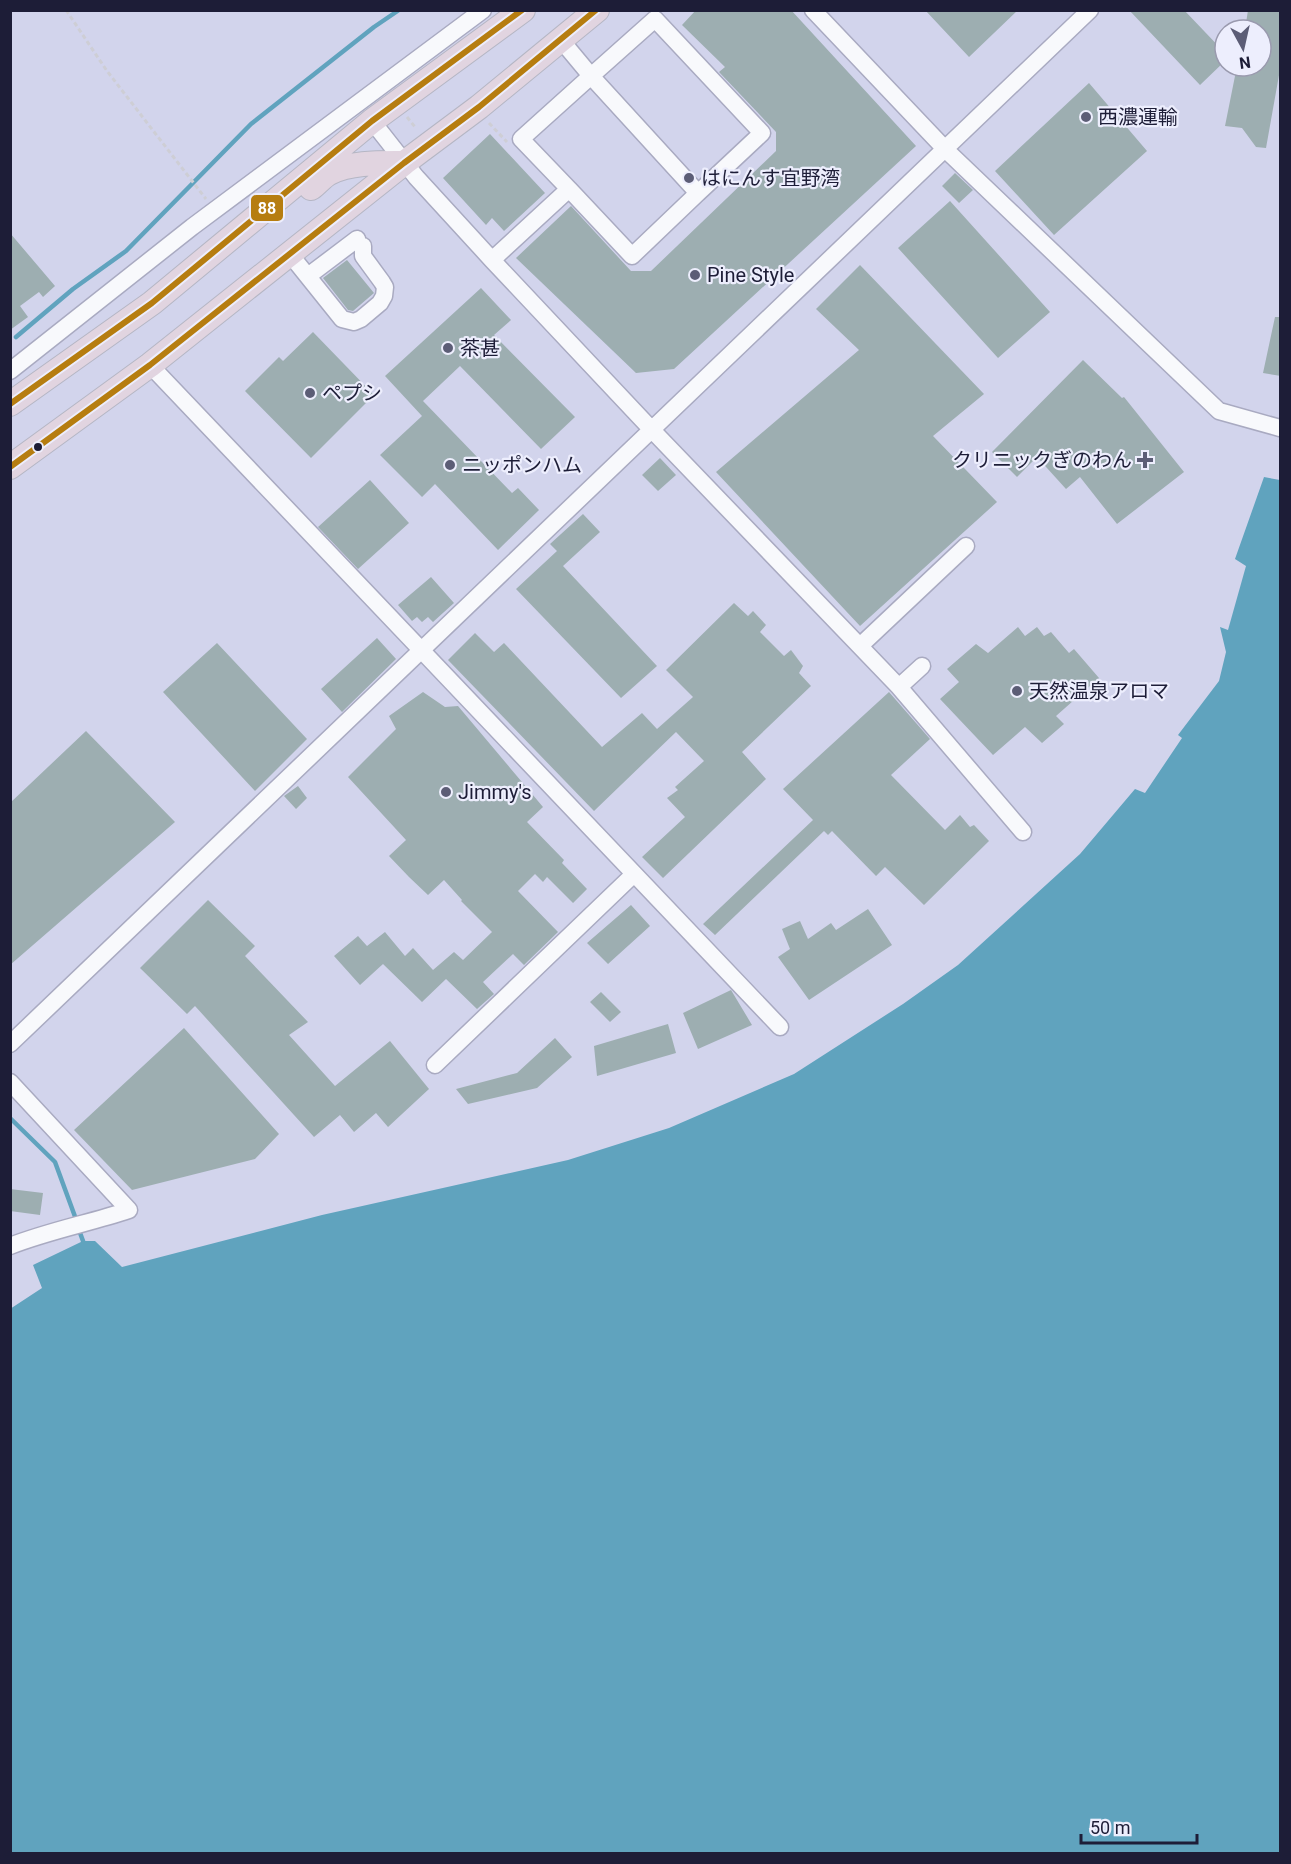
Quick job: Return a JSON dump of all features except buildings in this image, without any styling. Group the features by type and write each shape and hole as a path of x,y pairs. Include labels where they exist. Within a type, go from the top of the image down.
{"highway":[{"path":"152,303 372,121 523,10"},
{"path":"10,467 150,365 289,253 479,107 597,10"},
{"path":"12,399 152,303 329,173 367,163 404,163"}],"street":[{"path":"10,371 192,227 483,10"},
{"path":"813,10 946,150 1219,411 1281,428"},
{"path":"10,1044 1090,10"},
{"path":"655,19 762,133 632,256 520,140 591,76 655,19"},
{"path":"561,40 698,193"},
{"path":"372,121 404,163 492,260 652,430 861,645 1023,832"},
{"path":"492,260 569,189"},
{"path":"289,253 342,319 354,322 362,319 380,303 385,292 382,282 363,256 360,242 309,276"},
{"path":"150,365 780,1027"},
{"path":"861,645 966,546"},
{"path":"899,687 922,666"},
{"path":"435,1065 634,874"},
{"path":"10,1082 129,1210 10,1246"}],"path":[{"path":"66,10 107,71 209,203"}],"water":[{"path":"1264,477 1280,480 1280,1853 11,1853 10,1309 42,1288 33,1265 83,1241 95,1241 122,1267 322,1215 568,1160 669,1128 794,1074 903,1004 958,965 1080,854 1135,789 1145,793 1182,738 1178,735 1219,681 1226,652 1220,627 1228,630 1246,566 1235,559"}],"waterway":[{"path":"16,337 73,289 126,251 251,124 399,10"},
{"path":"10,1118 55,1162 77,1222"},
{"path":"79,1230 83,1241"}],"transit line":[{"name":"88","path":"10,404 152,303 372,121 522,10"},
{"name":"88","path":"10,467 150,365 404,163 479,107 596,10"}],"place":[{"name":"西濃運輸","path":"1086,117"},
{"name":"はにんす宜野湾","path":"689,178"},
{"name":"Pine Style","path":"695,275"},
{"name":"茶甚","path":"448,348"},
{"name":"ペプシ","path":"310,393"},
{"name":"クリニックぎのわん","path":"1145,460"},
{"name":"ニッポンハム","path":"450,465"},
{"name":"天然温泉アロマ","path":"1017,691"},
{"name":"Jimmy's","path":"446,792"}]}
